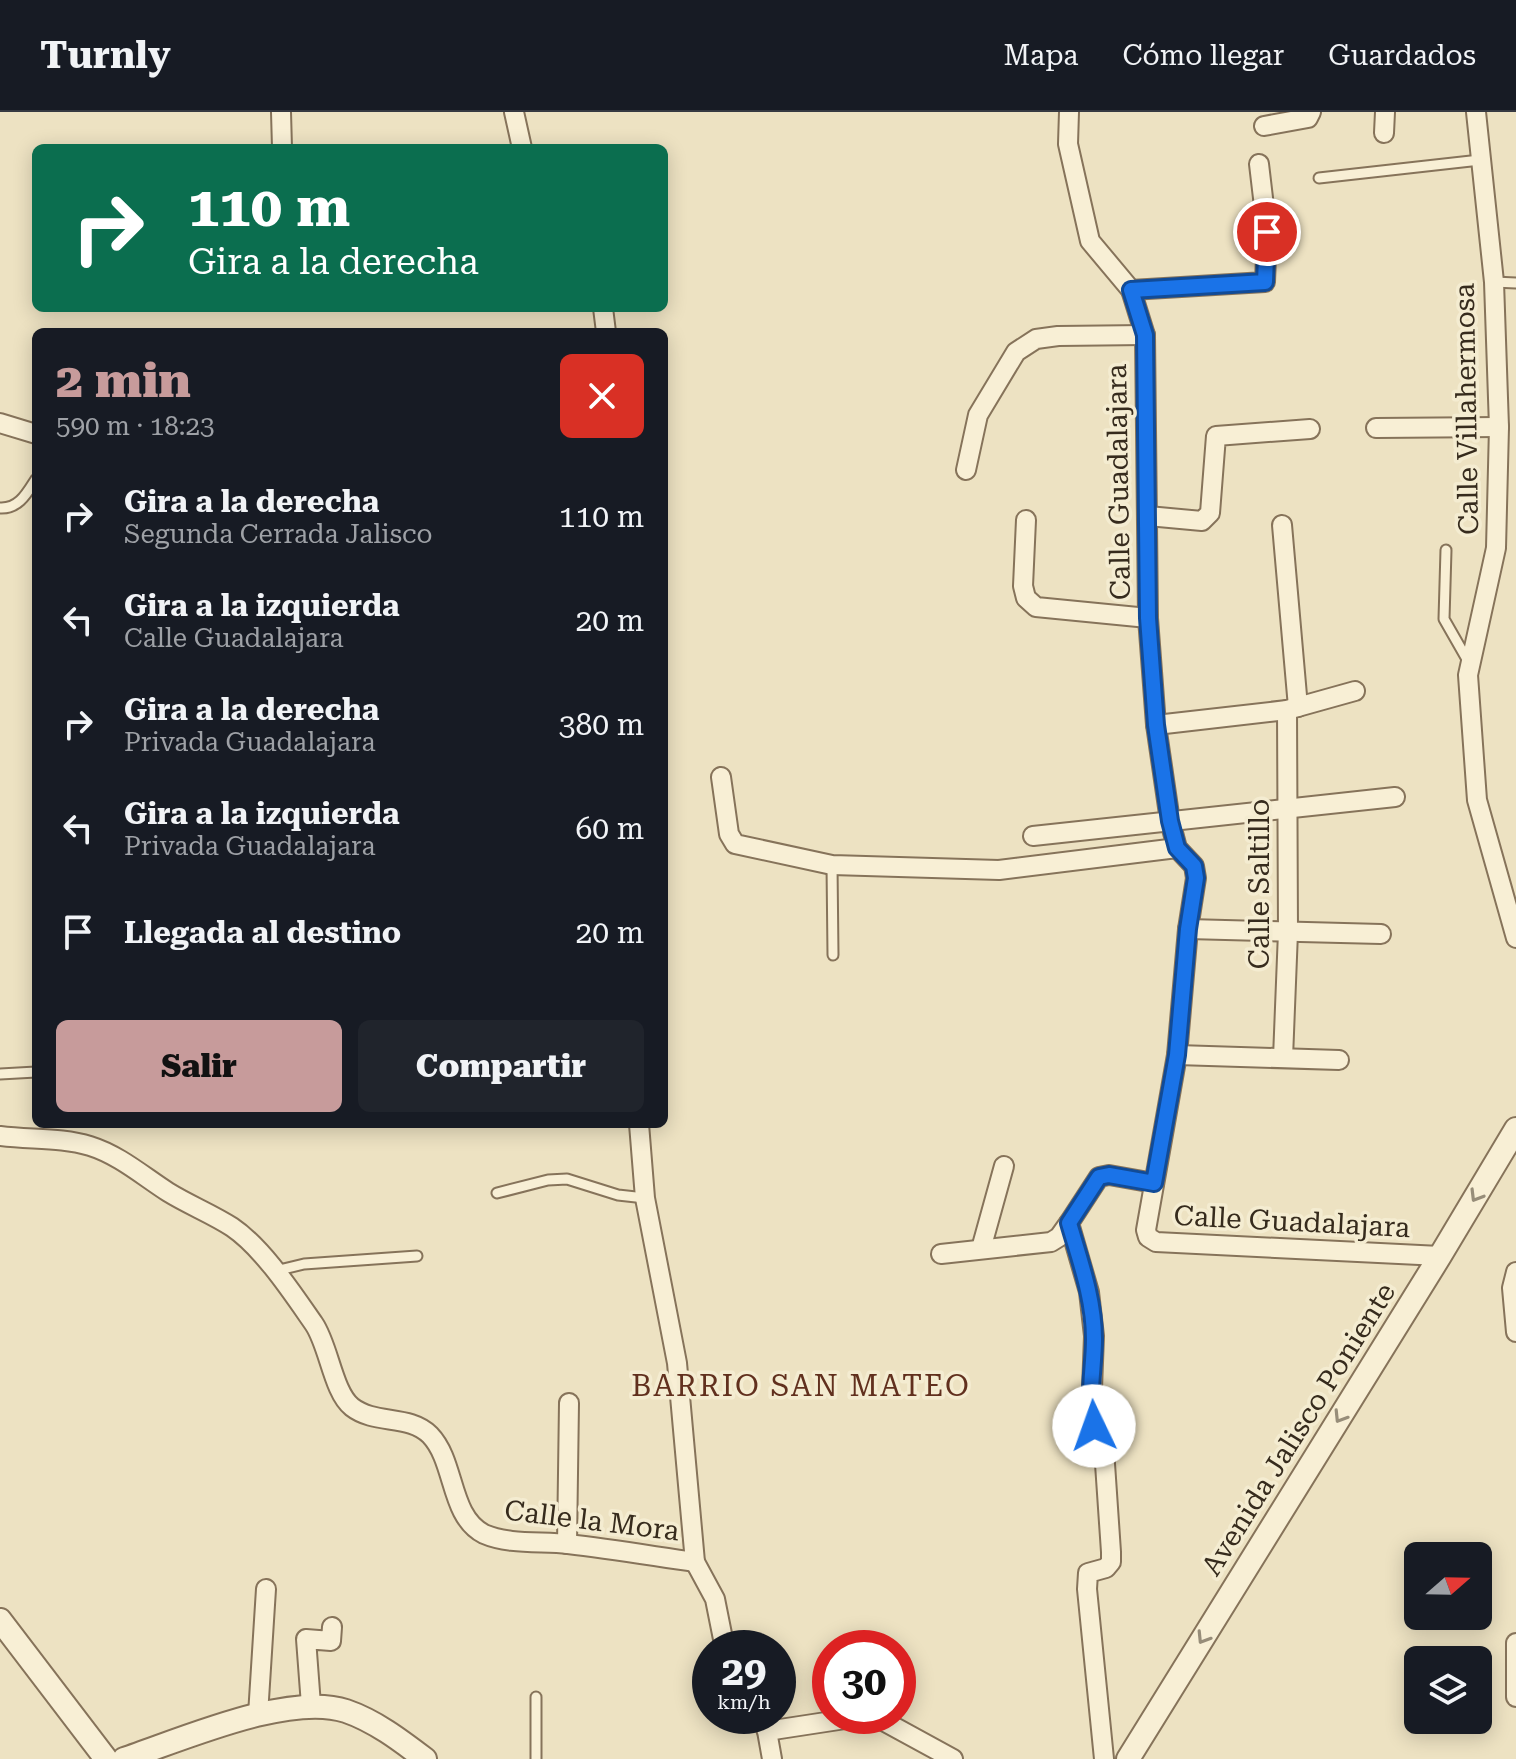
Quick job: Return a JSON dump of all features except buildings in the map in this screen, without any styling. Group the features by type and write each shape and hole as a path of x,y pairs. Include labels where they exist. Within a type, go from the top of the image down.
{"street":[{"path":"281,112 282,144"},
{"path":"514,112 521,144"},
{"name":"Calle Guadalajara","path":"1069,112 1068,144 1090,241 1131,290 1145,335 1148,618 1156,725 1177,848 1194,866 1196,878 1188,929 1177,1055 1146,1230 1148,1237 1156,1242 1440,1256"},
{"path":"1264,126 1308,118 1311,112"},
{"path":"1384,133 1385,112"},
{"name":"Calle Villahermosa","path":"1476,112 1494,282 1499,427 1496,548 1468,675 1477,800 1516,938"},
{"path":"1131,290 1265,282 1267,232 1259,164"},
{"path":"966,470 978,415 1016,352 1036,339 1058,336 1145,335"},
{"path":"0,423 32,433"},
{"path":"1376,428 1499,427"},
{"path":"1148,516 1202,521 1210,513 1216,436 1310,429"},
{"path":"1026,520 1023,586 1026,598 1036,607 1148,618"},
{"name":"Calle Saltillo","path":"1282,525 1293,709 1283,1058"},
{"path":"1156,725 1293,709 1355,691"},
{"path":"721,777 729,834 735,844 832,865 999,870 1177,848"},
{"path":"1033,836 1395,797"},
{"path":"1188,929 1381,934"},
{"path":"1177,1055 1339,1060"},
{"path":"639,1128 645,1198 677,1363 695,1562 715,1599 723,1630"},
{"path":"1514,1132 1516,1158"},
{"name":"Avenida Jalisco Poniente","path":"1128,1759 1514,1132"},
{"name":"Calle la Mora","path":"0,1136 64,1140 90,1146 112,1155 171,1194 233,1227 275,1271 324,1340 350,1406 370,1416 415,1424 429,1434 439,1447 467,1521 484,1533 500,1539 567,1544 695,1562"},
{"path":"981,1249 1004,1166"},
{"path":"941,1254 1051,1242 1059,1237 1099,1177 1109,1175 1154,1183"},
{"path":"1069,1223 1089,1292 1094,1336 1091,1415 1104,1449 1111,1552 1111,1562 1106,1568 1088,1573 1087,1589 1104,1759"},
{"path":"1516,1272 1512,1288 1516,1332"},
{"path":"567,1544 569,1403"},
{"path":"258,1715 266,1589"},
{"path":"0,1620 106,1759"},
{"path":"311,1705 306,1639 331,1641 332,1627"},
{"path":"1516,1643 1516,1697"},
{"path":"124,1759 258,1715 311,1705 343,1710 369,1720 425,1759"},
{"path":"796,1721 865,1716 878,1718 953,1759"},
{"path":"766,1734 772,1759"}],"lane":[{"path":"1319,178 1480,160"},
{"path":"1494,282 1516,283"},
{"path":"0,508 13,507 32,485"},
{"path":"1446,550 1444,619 1470,664"},
{"path":"832,865 833,955"},
{"path":"0,1074 32,1072"},
{"path":"497,1193 548,1180 567,1179 618,1195 645,1198"},
{"path":"275,1271 304,1264 417,1256"},
{"path":"536,1697 536,1759"}],"district":[{"name":"BARRIO SAN MATEO","path":"801,1386"}],"route":[{"path":"1094,1426 1090,1402 1094,1336 1089,1292 1069,1223 1099,1177 1109,1175 1154,1183 1177,1055 1188,929 1196,878 1194,866 1177,848 1156,725 1148,618 1145,335 1131,290 1265,282 1267,232"}]}
